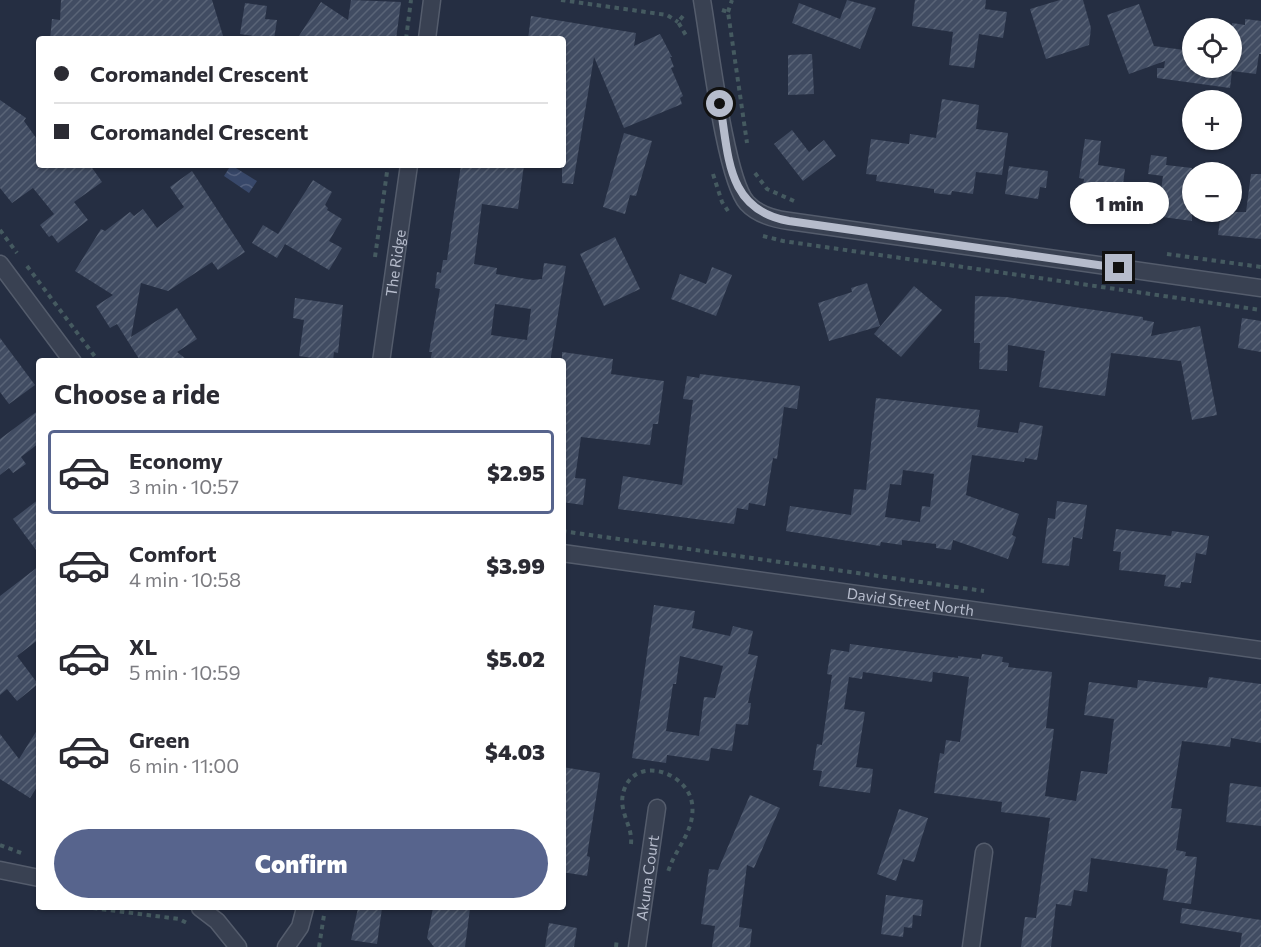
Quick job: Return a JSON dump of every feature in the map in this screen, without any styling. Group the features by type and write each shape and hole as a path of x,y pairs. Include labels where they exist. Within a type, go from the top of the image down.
{"street":[{"path":"427,36 432,0"},
{"path":"702,0 732,170 743,197 766,216 801,223 1261,288"},
{"name":"The Ridge","path":"382,358 410,168"},
{"path":"0,264 70,358"},
{"name":"David Street North","path":"566,554 1261,650"},
{"name":"Akuna Court","path":"637,947 657,808"},
{"path":"971,947 984,852"},
{"path":"0,870 36,877"},
{"path":"203,910 217,921 238,947"},
{"path":"286,947 300,927 304,910"}],"path":[{"path":"406,36 411,0"},
{"path":"561,0 667,15 678,22"},
{"path":"732,0 728,12 747,151"},
{"path":"719,9 728,12"},
{"path":"753,167 767,189 798,202"},
{"path":"0,230 96,358"},
{"path":"1162,253 1261,267"},
{"path":"566,532 988,591"},
{"path":"0,845 30,856"},
{"path":"109,910 179,919 195,927"},
{"path":"319,947 325,910"}],"water":[{"path":"229,168 236,168 257,181 249,193 224,176"}],"building":[{"path":"61,0 212,0 223,36 50,36 52,19 60,20"},
{"path":"351,0 401,2 396,36 299,36 321,2 348,20"},
{"path":"847,0 876,8 860,49 792,23 799,3 840,19"},
{"path":"915,0 986,0 985,9 1007,12 1003,38 979,34 974,68 949,65 953,32 912,26"},
{"path":"1060,0 1083,0 1091,28 1089,45 1046,59 1030,9"},
{"path":"245,3 267,6 265,19 277,20 274,36 240,34"},
{"path":"1139,4 1154,46 1182,50 1182,78 1231,78 1230,88 1157,78 1157,68 1164,68 1165,61 1129,74 1107,15"},
{"path":"531,16 636,33 634,46 660,34 672,57 670,57 674,67 671,68 683,96 680,98 682,104 624,128 594,57 573,184 562,183 562,168 566,168 566,36 528,36"},
{"path":"1245,19 1261,21 1261,54 1259,54 1256,74 1242,72 1242,25 1245,25"},
{"path":"812,54 814,94 788,95 788,55"},
{"path":"942,99 979,105 976,129 1008,133 1002,175 976,172 973,194 952,191 951,195 934,193 934,189 876,181 877,175 866,174 871,139 909,144 910,134 936,138"},
{"path":"0,100 26,118 24,121 36,138 36,168 92,168 102,182 74,202 88,220 58,243 52,235 49,237 40,225 54,214 33,188 12,203 0,188"},
{"path":"792,130 809,152 824,140 836,156 803,181 774,144"},
{"path":"624,133 652,141 636,196 630,195 625,214 603,207"},
{"path":"1085,139 1101,141 1098,165 1125,169 1120,207 1081,201 1084,179 1079,178"},
{"path":"1151,155 1167,157 1166,165 1182,167 1182,220 1163,217 1164,205 1159,204 1163,176 1148,174"},
{"path":"1009,166 1048,171 1046,188 1040,187 1038,199 1005,194"},
{"path":"461,168 524,168 518,209 482,204 474,264 497,268 496,274 533,280 542,279 544,263 566,266 551,358 431,358 432,352 429,352 440,289 435,288 437,272 441,273 443,260 447,260","holes":["495,304 531,309 527,340 491,335"]},
{"path":"192,171 245,252 218,270 212,262 168,291 141,283 131,337 177,308 197,339 177,352 185,358 138,358 117,324 110,328 96,306 113,295 75,271 101,229 105,231 130,212 134,216 143,209 157,228 184,207 170,187"},
{"path":"1251,174 1261,174 1261,239 1218,235 1220,222 1242,222 1242,212 1246,212"},
{"path":"313,180 332,192 325,205 327,210 342,219 329,241 342,248 329,270 285,244 277,258 252,243 263,225 278,234"},
{"path":"615,237 640,289 604,306 580,254"},
{"path":"712,267 732,275 716,316 671,299 680,274 706,284"},
{"path":"867,283 880,326 829,341 818,303 852,292 851,288"},
{"path":"914,286 942,310 901,357 874,334"},
{"path":"975,296 1006,297 1143,317 1143,320 1154,322 1151,336 1200,326 1217,415 1192,420 1181,361 1111,353 1105,396 1039,387 1045,351 1008,345 1007,371 979,369 980,343 974,343"},
{"path":"295,298 343,305 338,353 334,352 333,358 299,356 304,320 293,318"},
{"path":"1242,318 1261,321 1261,352 1238,348"},
{"path":"0,338 35,385 9,404 0,392"},
{"path":"562,352 613,359 611,374 664,381 658,424 653,424 650,445 581,437 575,478 586,479 583,505 566,503 566,358 562,358"},
{"path":"700,374 800,386 797,409 784,407 777,459 773,458 765,506 749,503 748,510 737,508 734,524 618,509 623,476 682,485 693,400 683,399 687,376 699,378"},
{"path":"876,398 980,410 977,427 1018,433 1020,422 1043,426 1037,460 1025,458 1024,462 972,455 966,495 1019,514 1012,535 1016,537 1008,559 953,540 951,550 936,548 936,544 902,540 902,545 881,542 880,546 786,531 790,506 851,515 854,489 866,490","holes":["903,470 934,474 930,507 922,506 920,522 885,517 890,484 901,485"]},
{"path":"36,412 36,445 21,457 26,464 13,473 9,468 0,475 0,439"},
{"path":"36,501 36,550 13,519"},
{"path":"1057,501 1087,505 1082,539 1073,537 1069,566 1042,563 1048,518 1055,519"},
{"path":"1116,529 1171,536 1172,531 1209,536 1206,555 1196,553 1191,583 1181,582 1180,588 1164,586 1166,575 1119,570 1121,552 1113,551"},
{"path":"36,568 36,641 17,656 36,681 36,686 17,701 7,689 0,695 0,596"},
{"path":"654,605 695,611 692,628 730,636 733,626 753,631 748,654 758,656 748,703 751,703 748,725 736,724 732,751 711,748 709,761 667,755 666,763 632,758","holes":["680,656 723,666 715,698 704,697 699,736 666,731"]},
{"path":"850,644 958,658 958,656 981,659 982,654 1003,657 1002,662 1009,663 1008,667 1052,672 1046,728 1054,729 1045,796 1076,801 1081,771 1107,774 1114,719 1084,715 1089,682 1137,688 1138,680 1207,688 1209,677 1261,684 1261,743 1231,738 1230,747 1182,741 1171,808 1182,809 1176,850 1186,852 1185,856 1197,857 1191,904 1163,900 1168,869 1091,858 1087,892 1074,890 1071,906 1056,904 1051,947 1021,947 1025,917 1036,918 1050,818 1001,812 1002,802 934,793 940,753 944,754 946,740 960,742 969,677 933,672 932,682 863,672 862,679 849,677 844,709 865,712 856,767 873,769 870,793 819,786 822,771 813,770 817,744 822,745 832,675 827,674 831,649 849,652"},
{"path":"36,732 36,789 30,798 0,779 0,734 19,759"},
{"path":"566,768 600,773 587,856 590,857 587,876 566,873"},
{"path":"1230,783 1261,787 1261,826 1226,822"},
{"path":"750,795 780,808 754,868 747,865 739,927 752,929 750,947 712,947 715,926 701,924 709,869 718,870"},
{"path":"899,809 928,818 914,862 903,859 896,881 877,874"},
{"path":"886,895 923,900 921,916 913,915 912,928 904,927 903,937 881,934"},
{"path":"1182,908 1261,920 1261,947 1240,947 1242,933 1180,923"},
{"path":"358,910 382,910 377,944 351,940"},
{"path":"433,910 470,910 465,947 434,947 427,938"},
{"path":"549,923 577,928 574,947 545,947"}],"route":[{"path":"720,104 735,181 747,203 766,216 1119,268"}]}
